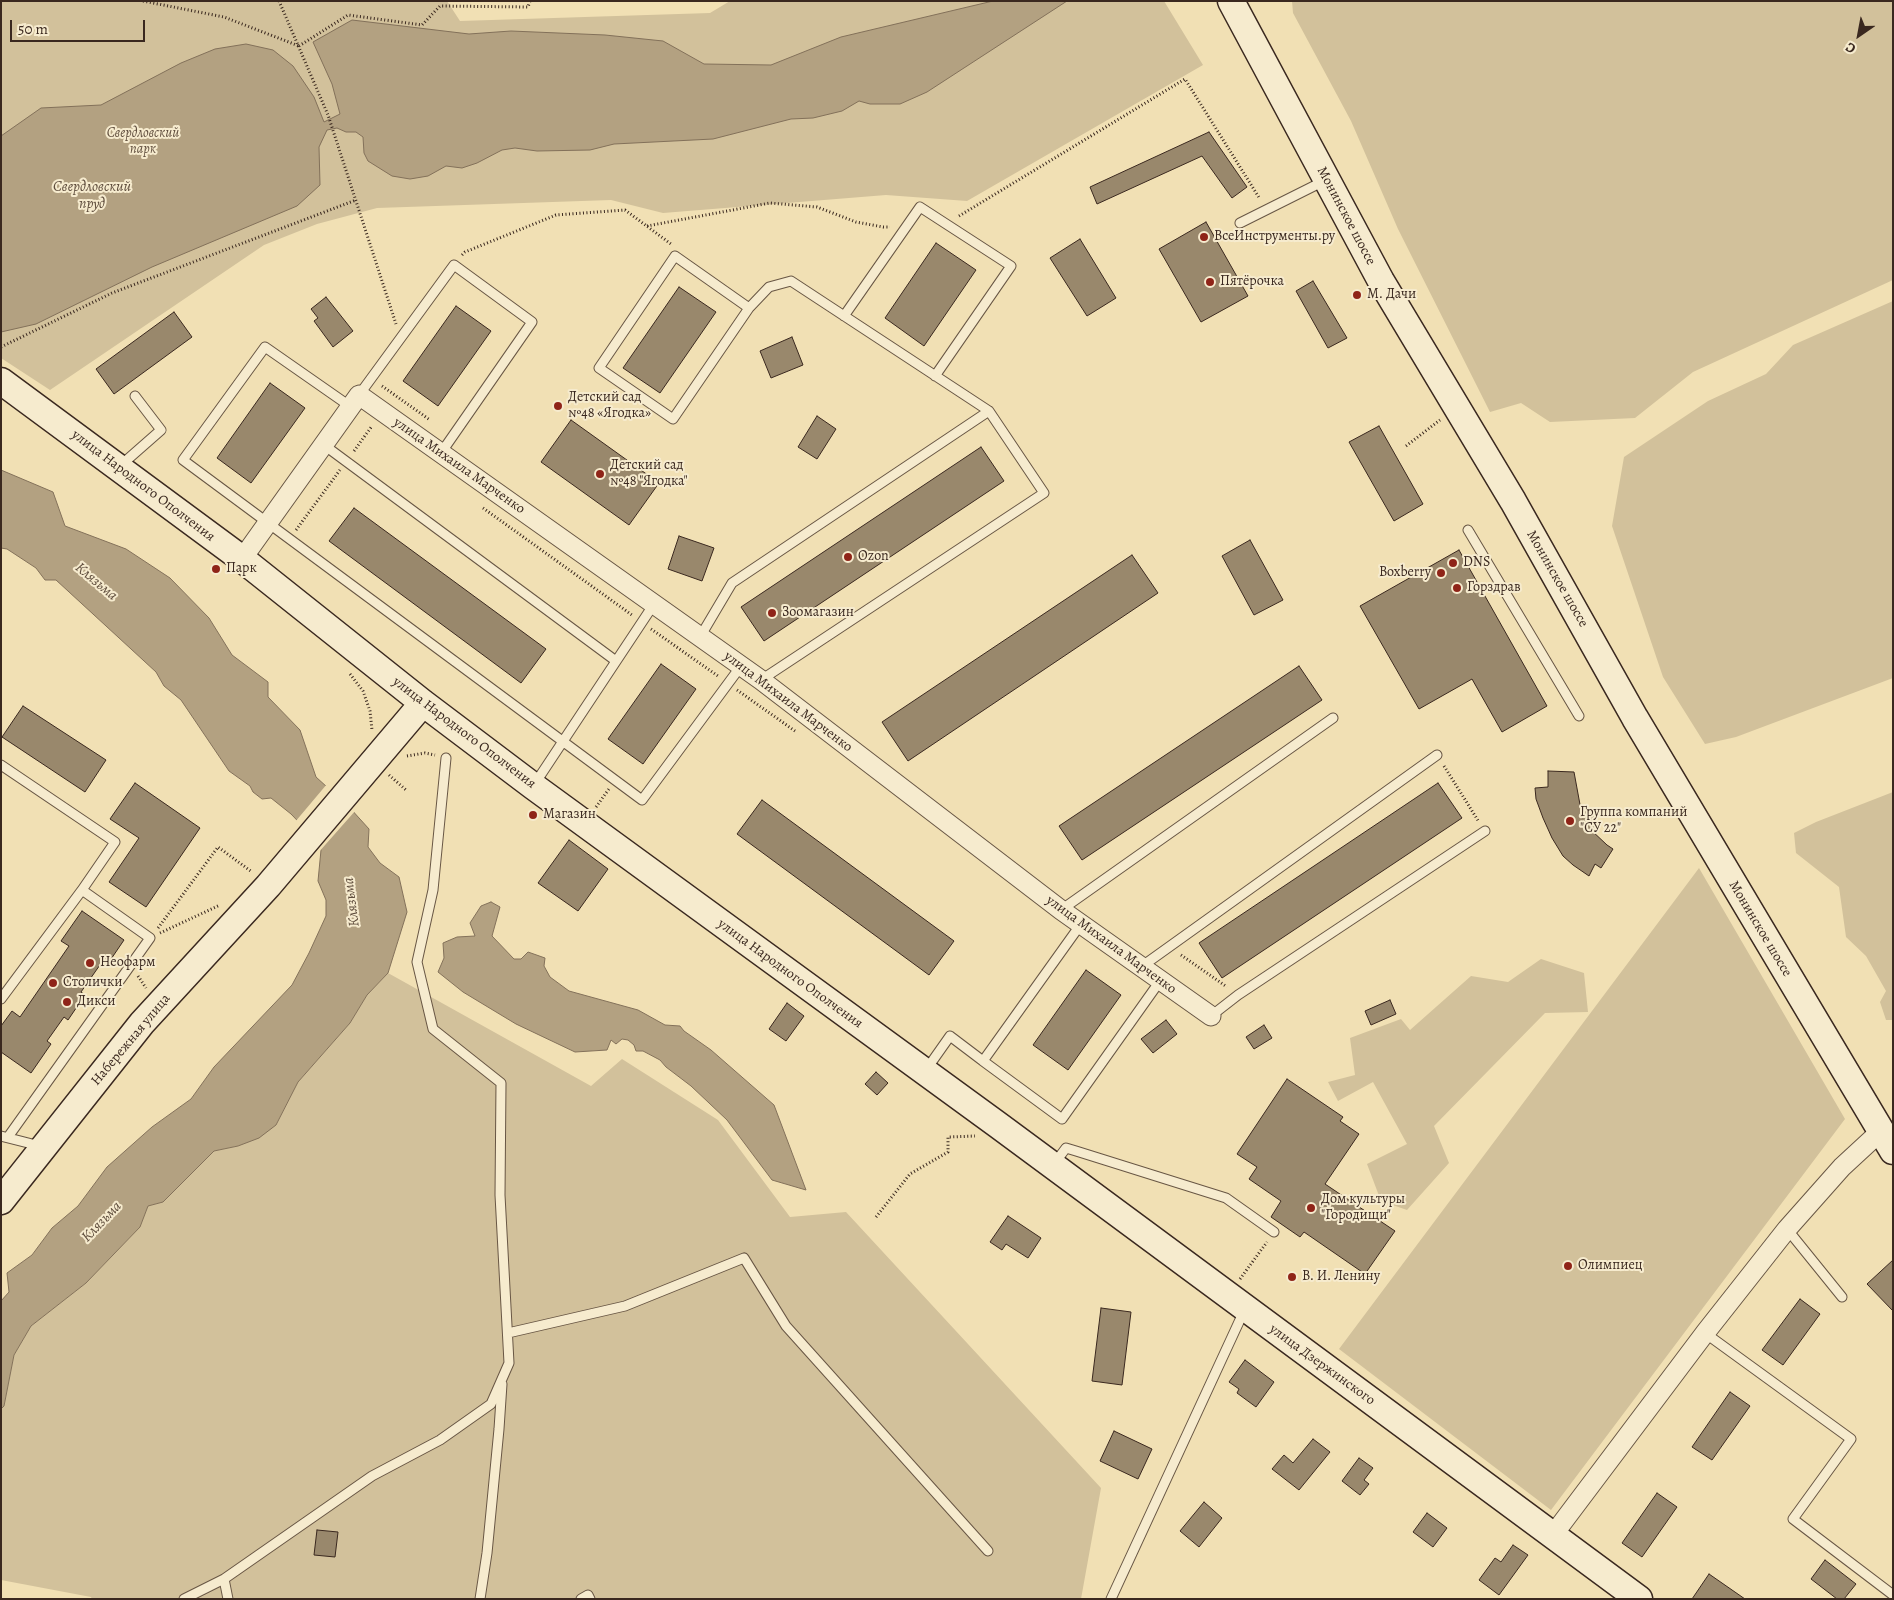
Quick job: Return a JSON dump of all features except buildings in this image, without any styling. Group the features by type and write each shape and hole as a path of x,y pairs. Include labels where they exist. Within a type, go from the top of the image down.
{"street":[{"name":"Монинское шоссе","path":"1231,1 1381,281 1513,501 1640,727 1887,1141"},
{"name":"улица Народного Ополчения","path":"1,381 242,560 423,703 533,786 924,1072 994,1134"},
{"name":"улица Михаила Марченко","path":"355,401 441,453 761,680 1062,910 1211,1016"},
{"path":"242,560 355,401"},
{"name":"Набережная улица","path":"1,1201 142,1024 264,882 378,766 423,703"},
{"name":"улица Дзержинского","path":"994,1134 1053,1166 1240,1297 1639,1599"},
{"path":"1553,1535 1705,1333 1787,1229 1842,1167 1887,1141"}],"lane":[{"path":"1240,224 1326,180"},
{"path":"844,316 920,207 1011,266 935,376"},
{"path":"749,308 675,256 599,368 673,419 749,308 769,287 791,281 989,411 1044,493 761,680"},
{"path":"441,453 532,322 454,265 355,401 265,347 183,460 642,800 741,666"},
{"path":"118,468 161,430 135,396"},
{"path":"700,637 732,583 989,411"},
{"path":"324,445 616,661"},
{"path":"1468,530 1579,716"},
{"path":"533,786 654,604"},
{"path":"1062,910 1334,718"},
{"path":"1140,967 1437,755"},
{"path":"184,1599 224,1579 372,1476 440,1440 490,1404 509,1363 500,1195 501,1084 432,1028 417,962 433,890 446,758"},
{"path":"1,765 115,842 1,999"},
{"path":"1211,1016 1238,995 1485,831"},
{"path":"43,1147 5,1137 150,938 82,890"},
{"path":"983,1061 1082,924"},
{"path":"924,1072 950,1036 1062,1120 1160,981"},
{"path":"1053,1166 1066,1148 1226,1198 1274,1232"},
{"path":"1787,1229 1842,1297"},
{"path":"508,1333 625,1306 744,1258 786,1326 988,1551"},
{"path":"1111,1599 1240,1297"},
{"path":"1705,1333 1851,1439 1793,1519 1893,1595"},
{"path":"480,1599 488,1543 502,1379"},
{"path":"224,1579 228,1599"},
{"path":"581,1599 588,1595 590,1599"}],"path":[{"path":"143,1 224,17 299,46"},
{"path":"279,1 328,115 400,339"},
{"path":"299,46 348,15 422,25 440,6 528,7 530,1"},
{"path":"946,224 1185,79 1267,210"},
{"path":"1,346 112,293 356,200"},
{"path":"647,226 770,203 817,206 856,222 883,227 908,225"},
{"path":"454,265 465,252 556,215 625,210 671,243 675,256"},
{"path":"1406,446 1457,408"},
{"path":"400,760 406,756 425,753 446,758"},
{"path":"1437,755 1485,831"},
{"path":"378,766 406,790"},
{"path":"592,813 615,781"},
{"path":"150,938 218,847 264,882"},
{"path":"150,938 221,904"},
{"path":"1168,946 1238,995"},
{"path":"876,1217 910,1174 948,1152 948,1138 994,1134"},
{"path":"1240,1297 1274,1232"}],"green space":[{"name":"Свердловский парк","path":"1,1 447,1 460,21 710,13 730,1 1164,1 1203,65 967,201 886,195 663,213 611,200 377,208 317,224 264,245 50,390 1,358"},
{"path":"1292,1 1893,1 1893,280 1693,372 1635,418 1550,422 1521,403 1490,412 1398,229 1351,121 1293,13"},
{"path":"1893,301 1893,678 1736,737 1705,744 1663,677 1612,526 1624,457 1708,401 1766,374 1793,345"},
{"path":"1893,792 1893,1020 1886,1020 1880,1002 1886,991 1866,956 1846,937 1839,887 1796,853 1794,833 1816,822"},
{"name":"Олимпиец","path":"1699,868 1845,1119 1551,1510 1339,1349"},
{"path":"1541,959 1584,973 1588,1012 1545,1013 1434,1126 1449,1163 1407,1210 1381,1201 1367,1164 1407,1144 1373,1082 1338,1101 1328,1082 1355,1075 1350,1038 1401,1019 1410,1030 1471,976 1508,982"},
{"path":"388,973 591,1086 622,1059 718,1120 790,1217 846,1212 1101,1488 1081,1599 92,1599 91,1597 1,1580 1,1409 4,1406 14,1355 31,1326 86,1283 140,1227 148,1206 163,1202 214,1151 238,1146 276,1125 298,1082 350,1023 367,995"}],"water":[{"name":"Свердловский пруд","path":"993,1 1067,1 927,92 900,104 870,104 859,101 842,111 813,118 791,119 713,139 614,144 590,150 537,151 515,148 502,150 477,163 462,168 446,166 428,176 410,179 392,176 368,161 364,153 363,137 356,132 346,132 337,128 327,130 319,147 320,185 297,206 152,267 36,324 1,332 1,136 41,108 101,105 181,63 215,49 246,44 273,50 293,66 314,97 324,122 340,114 332,84 313,42 352,20 469,34 511,31 605,35 663,41 704,64 771,65 841,37"},
{"name":"Клязьма","path":"1,470 53,492 65,526 126,549 170,578 209,618 232,655 268,682 268,697 300,730 316,777 350,808 369,829 368,847 380,863 399,877 407,912 388,973 367,995 350,1023 298,1082 276,1125 259,1138 238,1146 214,1151 163,1202 148,1206 140,1227 86,1283 31,1326 14,1355 4,1406 1,1409 1,1301 9,1292 7,1273 32,1255 52,1228 78,1206 107,1167 152,1127 191,1099 214,1067 292,985 326,916 326,900 318,881 321,850 315,839 291,814 271,798 262,799 253,792 250,786 229,771 181,700 164,686 156,672 56,580 45,580 36,568 7,549 1,548"},
{"path":"491,902 500,907 492,936 514,959 521,959 528,952 545,958 544,966 550,977 569,991 638,1010 665,1025 680,1026 684,1031 711,1050 774,1105 806,1190 772,1180 727,1120 660,1060 643,1051 636,1051 634,1045 628,1040 622,1039 616,1044 611,1040 607,1050 575,1052 516,1024 463,992 438,972 444,958 443,943 457,937 475,936 470,923 481,906"}],"pier":[{"path":"327,784 356,810 318,853 313,841 295,822"}],"place":[{"name":"ВсеИнструменты.ру","path":"1204,237"},
{"name":"Пятёрочка","path":"1210,282"},
{"name":"М. Дачи","path":"1357,295"},
{"name":"Детский сад №48 «Ягодка»","path":"558,406"},
{"name":"Детский сад №48 \"Ягодка\"","path":"600,474"},
{"name":"Ozon","path":"848,557"},
{"name":"DNS","path":"1453,563"},
{"name":"Парк","path":"216,569"},
{"name":"Boxberry","path":"1441,573"},
{"name":"Горздрав","path":"1457,588"},
{"name":"Зоомагазин","path":"772,613"},
{"name":"Магазин","path":"533,815"},
{"name":"Группа компаний \"СУ 22\"","path":"1570,821"},
{"name":"Неофарм","path":"90,963"},
{"name":"Столички","path":"53,983"},
{"name":"Дикси","path":"67,1002"},
{"name":"Дом культуры \"Городищи\"","path":"1311,1208"},
{"name":"Олимпиец","path":"1568,1266"},
{"name":"В. И. Ленину","path":"1292,1277"}]}
